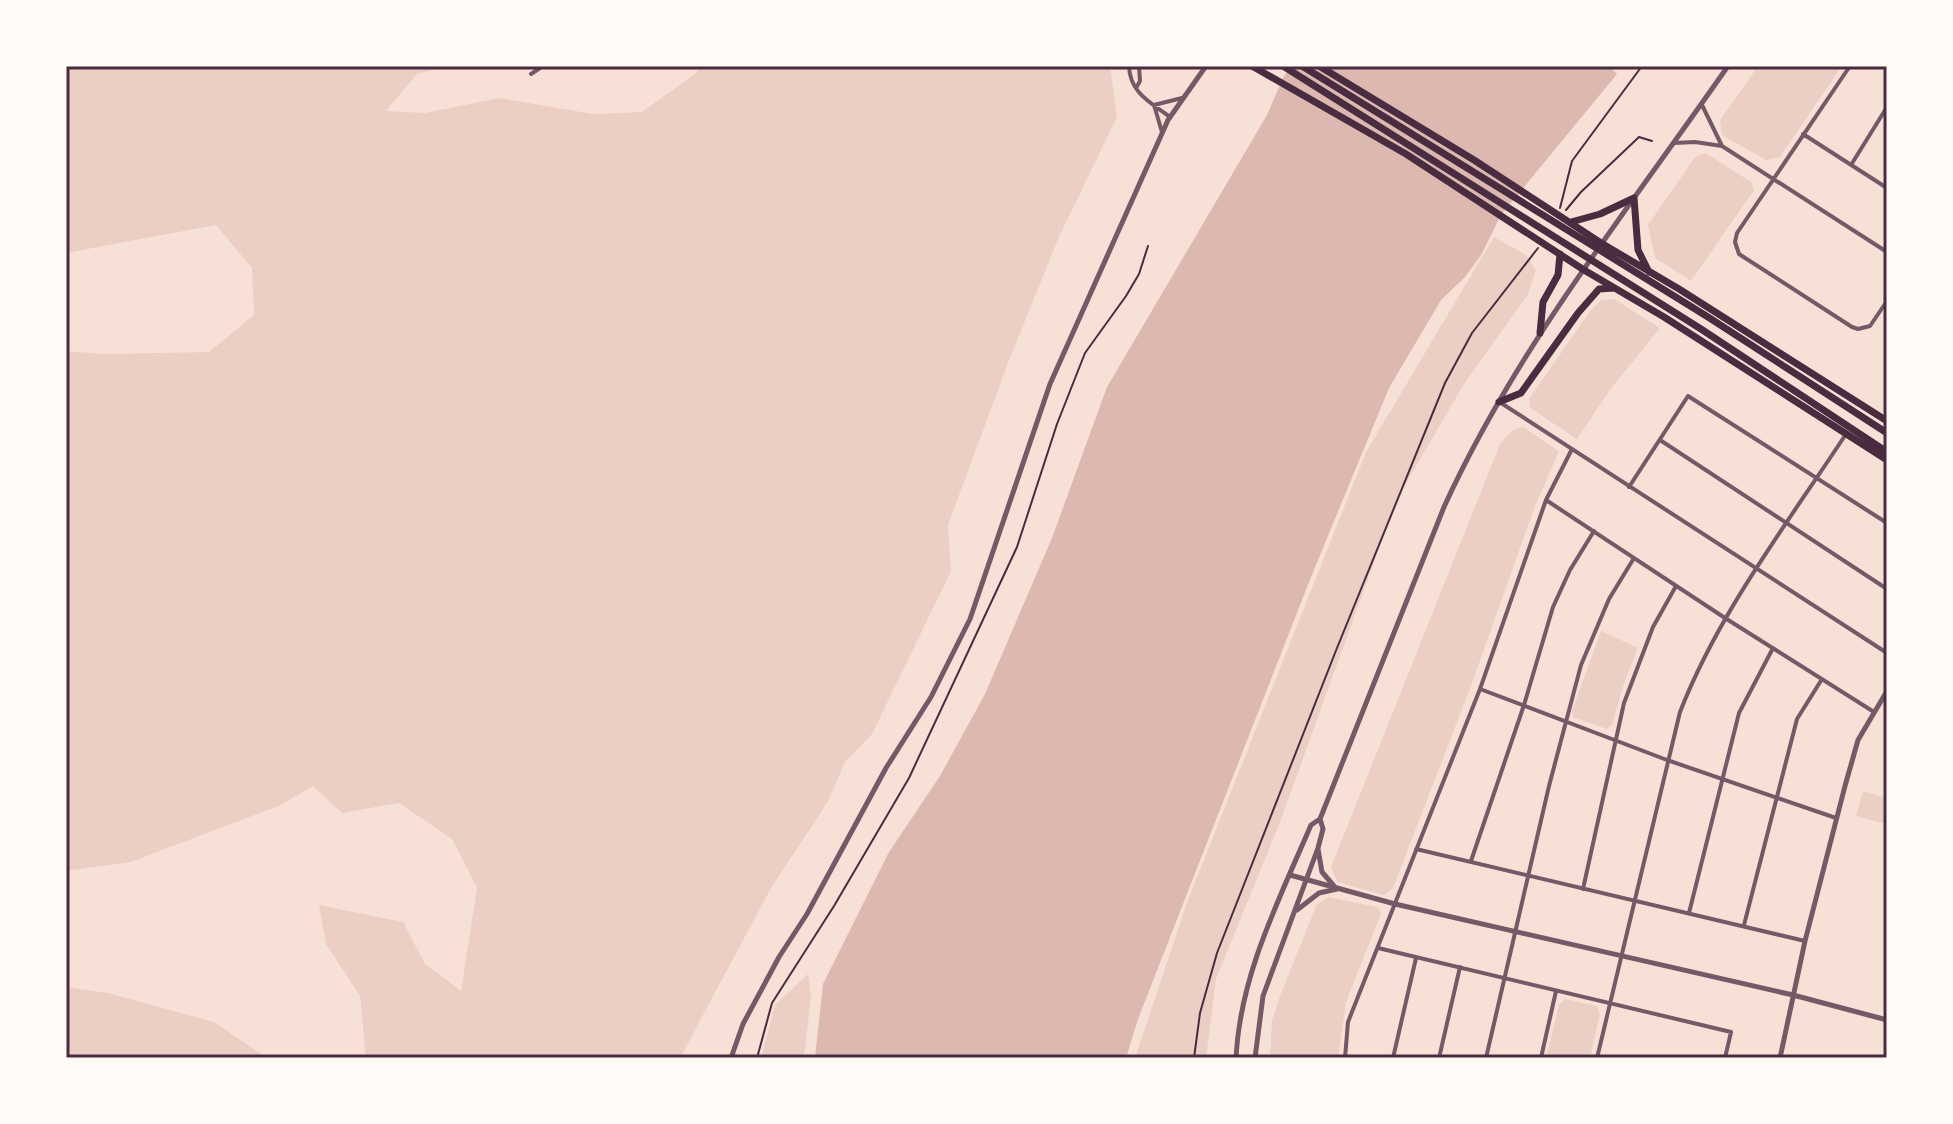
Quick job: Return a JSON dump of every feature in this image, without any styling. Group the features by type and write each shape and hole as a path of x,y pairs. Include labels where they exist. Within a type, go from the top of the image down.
{"main road":[{"path":"1283,66 1701,329 1887,452"},
{"path":"1302,66 1708,317 1887,433"},
{"path":"1319,66 1887,421"},
{"path":"1254,67 1406,154 1887,460"},
{"path":"1571,222 1600,214 1634,198 1638,250 1649,272"},
{"path":"1540,333 1543,302 1558,275 1560,254"},
{"path":"1499,402 1521,393 1578,313 1599,289 1614,288"}],"street":[{"path":"531,74 543,66"},
{"path":"1129,66 1130,81 1142,96 1170,117"},
{"path":"1136,88 1140,81 1139,66"},
{"path":"731,1058 743,1024 779,957 807,914 886,768 931,697 970,619 1050,384 1162,132 1206,66"},
{"path":"1236,1058 1245,994 1254,960 1311,825 1320,819 1465,461 1540,333 1728,66"},
{"path":"1850,66 1737,233 1735,242 1739,254 1852,327 1870,326 1887,301"},
{"path":"1154,105 1184,97"},
{"path":"1154,105 1162,132"},
{"path":"1701,105 1722,146"},
{"path":"1851,165 1887,107"},
{"path":"1803,134 1887,188"},
{"path":"1674,143 1722,146 1887,252"},
{"path":"1629,487 1688,396 1887,523"},
{"path":"1499,402 1887,653"},
{"path":"1597,1058 1667,760 1680,712 1698,666 1725,618 1846,434"},
{"path":"1660,440 1887,589"},
{"path":"1345,1058 1348,1022 1480,689 1546,500 1572,449"},
{"path":"1546,500 1874,712"},
{"path":"1471,862 1553,607 1570,570 1594,531"},
{"path":"1486,1058 1565,720 1581,665 1609,599 1634,558"},
{"path":"1583,889 1615,739 1637,665 1676,586"},
{"path":"1689,913 1739,713 1773,648"},
{"path":"1744,925 1797,719 1822,679"},
{"path":"1480,689 1667,760 1836,818"},
{"path":"1780,1058 1805,941 1858,740 1887,691"},
{"path":"1255,1058 1263,996 1318,848 1323,829 1320,819"},
{"path":"1318,848 1324,876 1338,889"},
{"path":"1416,849 1805,941"},
{"path":"1290,875 1395,904 1793,995 1887,1020"},
{"path":"1295,912 1319,893 1338,889"},
{"path":"1378,948 1731,1032 1725,1058"},
{"path":"1393,1058 1416,958"},
{"path":"1439,1058 1460,967"},
{"path":"1541,1058 1556,991"}],"path":[{"path":"1560,206 1572,161 1642,66"},
{"path":"1562,215 1581,192 1639,137 1652,141"},
{"path":"1194,1058 1200,1013 1217,953 1445,383 1472,333 1540,245"}],"shaded area":[{"path":"66,66 449,66 417,74 386,111 425,113 499,98 593,114 642,112 695,74 701,66 1110,66 1117,117 1058,239 948,525 951,571 872,734 845,762 827,803 771,888 680,1058 366,1058 360,996 326,944 319,905 403,922 425,964 461,991 477,888 452,839 399,803 342,813 313,786 281,805 131,862 66,871 66,351 104,354 209,352 254,315 252,268 216,225 66,253"},
{"path":"1291,66 1609,66 1617,74 1501,215 1481,255 1465,277 1441,300 1389,388 1311,577 1138,1019 1126,1058 815,1058 823,984 889,852 940,776 985,694 1052,538 1107,387 1267,115"},
{"path":"1758,66 1842,66 1780,157 1766,160 1722,135 1720,120"},
{"path":"1706,153 1751,182 1754,190 1691,281 1655,258 1648,225 1695,157"},
{"path":"1494,237 1526,255 1536,270 1528,294 1464,384 1397,499 1280,822 1216,979 1206,1058 1135,1058 1188,900 1366,452"},
{"path":"1614,299 1660,328 1609,391 1577,439 1530,408 1529,399 1590,311 1601,300"},
{"path":"1523,427 1559,451 1534,509 1471,686 1393,888 1384,895 1337,882 1331,867 1500,444 1511,431"},
{"path":"1601,631 1638,648 1612,725 1607,729 1573,717 1572,711"},
{"path":"1863,791 1887,798 1886,824 1856,816"},
{"path":"1329,897 1379,908 1381,914 1346,1002 1338,1058 1270,1058 1272,1021 1280,996 1317,904"},
{"path":"808,974 811,997 804,1058 761,1058 775,1005"},
{"path":"66,987 108,993 214,1022 267,1058 66,1058"},
{"path":"1565,999 1597,1006 1600,1014 1590,1058 1546,1058 1559,1005"}]}
